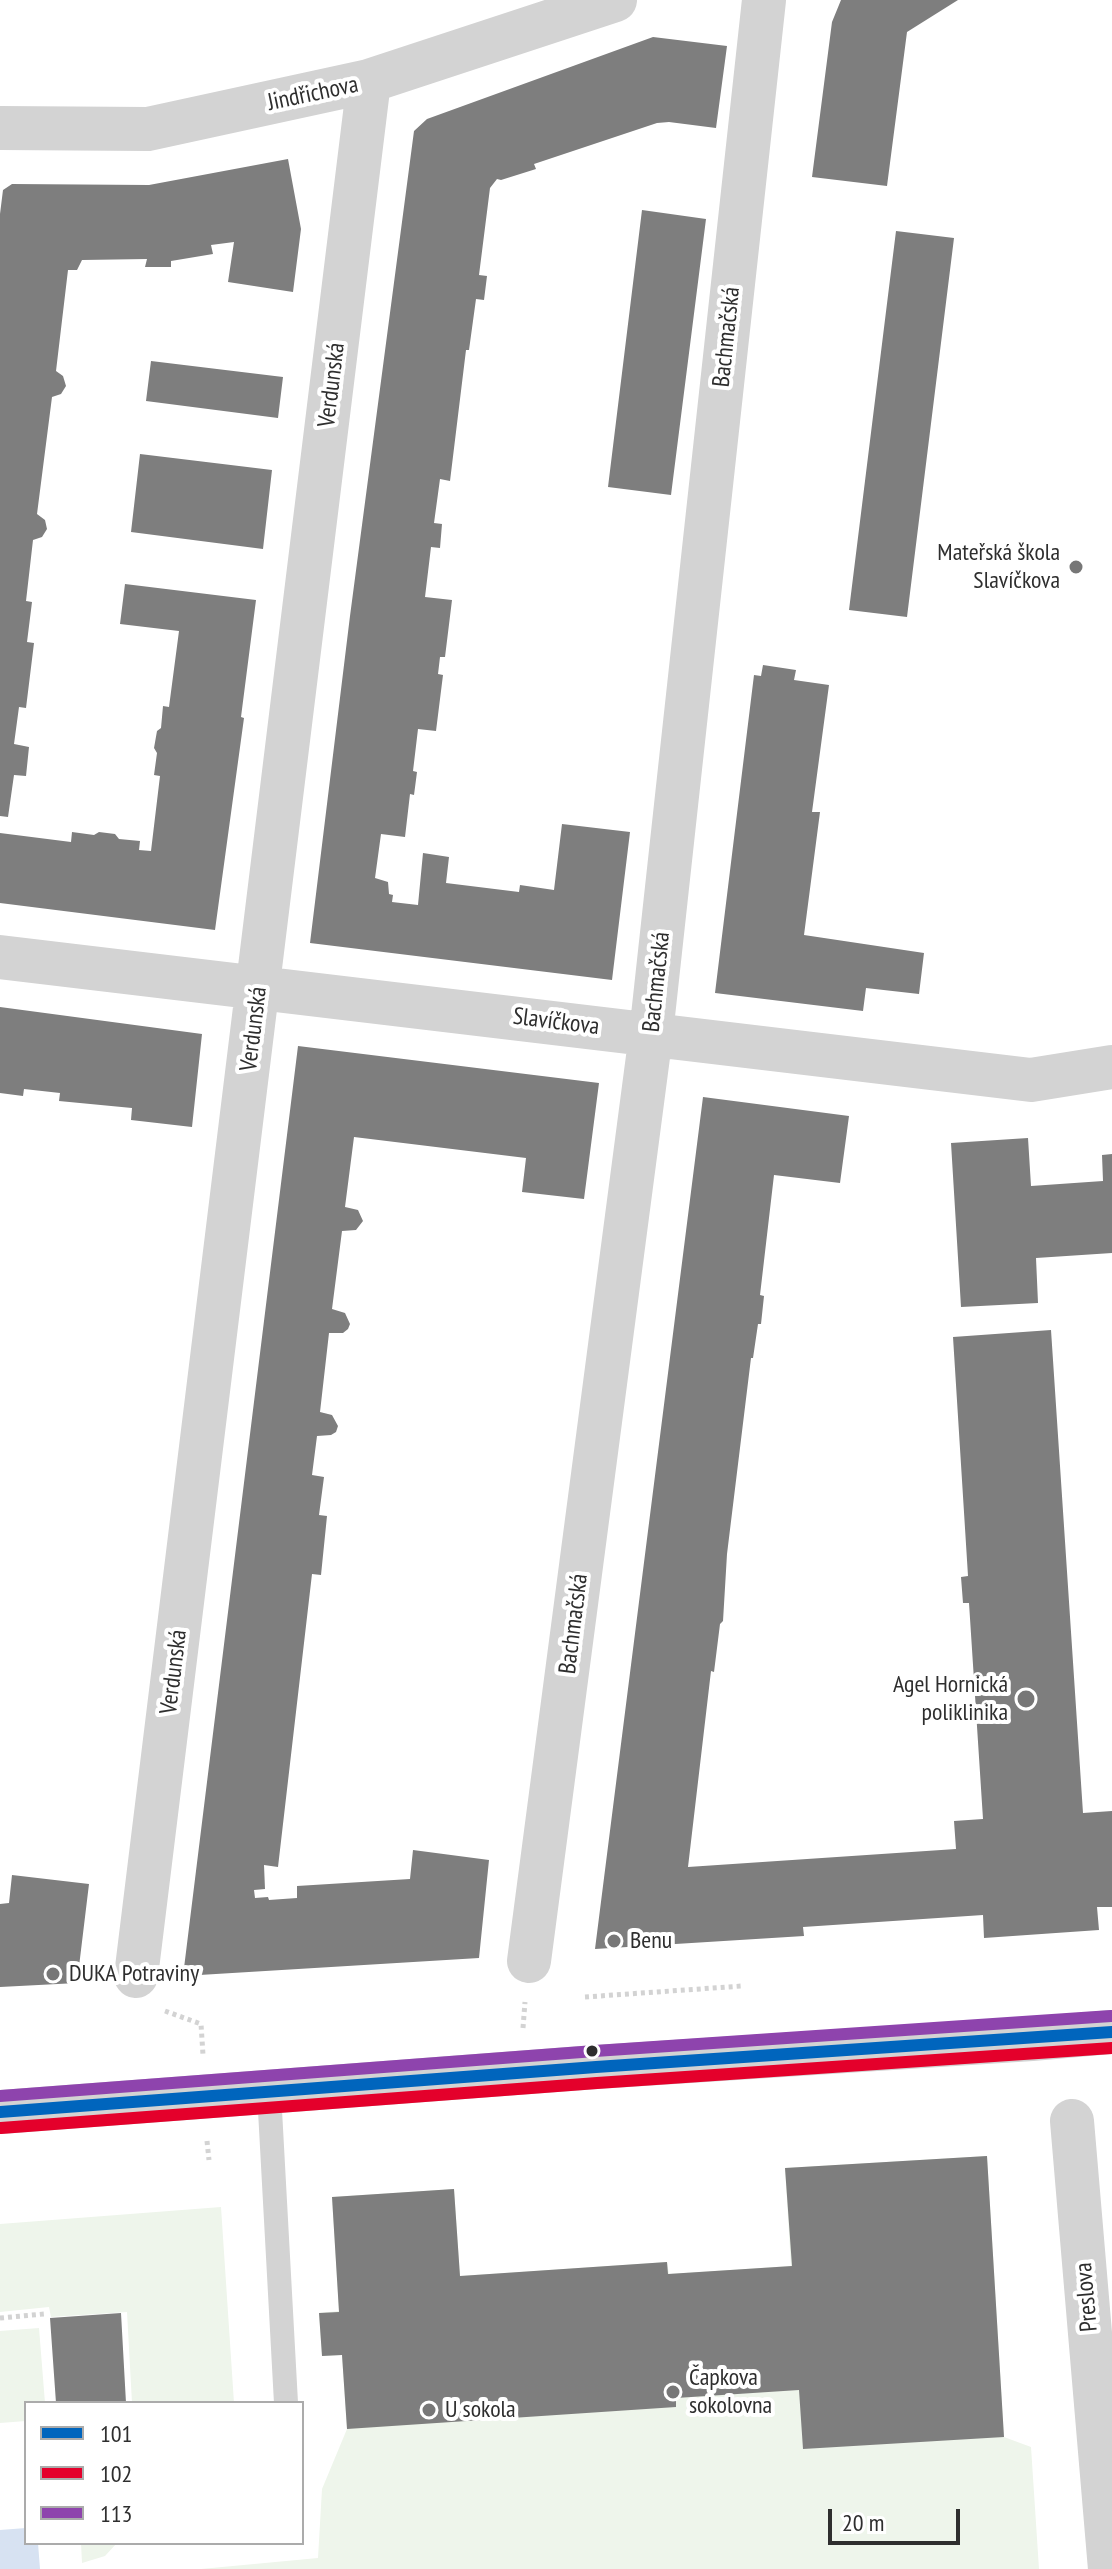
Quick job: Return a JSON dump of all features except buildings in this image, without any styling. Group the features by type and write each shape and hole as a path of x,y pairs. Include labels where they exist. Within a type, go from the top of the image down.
{"street":[{"name":"Jindřichova","path":"0,128 148,129 369,81 615,0"},
{"name":"Bachmačská","path":"529,1961 651,1034 764,0"},
{"name":"Verdunská","path":"136,1976 369,81"},
{"name":"Slavíčkova","path":"0,957 1031,1080 1112,1067"},
{"path":"0,2112 1112,2032"},
{"name":"Preslova","path":"1072,2121 1110,2569"}],"lane":[{"path":"269,2092 286,2401"}],"path":[{"path":"519,2073 529,1961"},
{"path":"585,1997 742,1986"},
{"path":"0,2318 44,2314"}],"shaded area":[{"name":"Čapkova sokolovna","path":"987,2156 1004,2437 1031,2447 1039,2569 201,2569 318,2558 322,2489 347,2429 342,2355 322,2356 319,2313 339,2311 332,2197 454,2189 460,2276 667,2262 669,2274 791,2266 785,2168"},
{"path":"221,2207 234,2401 132,2401 127,2312 51,2317 49,2307 0,2312 0,2224"},
{"path":"39,2328 45,2401 24,2401 24,2421 0,2423 0,2331"},
{"path":"81,2545 115,2545 105,2556 82,2563"}],"water":[{"path":"24,2528 24,2545 38,2545 40,2569 0,2569 0,2530"}],"transit line":[{"name":"113","path":"0,2096 1111,2016"},
{"name":"101","path":"0,2112 1112,2032"},
{"name":"102","path":"1,2128 1112,2048"}],"place":[{"name":"Mateřská škola Slavíčkova","path":"1076,567"},
{"name":"Agel Hornická poliklinika","path":"1026,1699"},
{"name":"Benu","path":"614,1941"},
{"name":"DUKA Potraviny","path":"53,1974"},
{"name":"Čapkova sokolovna","path":"673,2392"},
{"name":"U sokola","path":"429,2410"}]}
